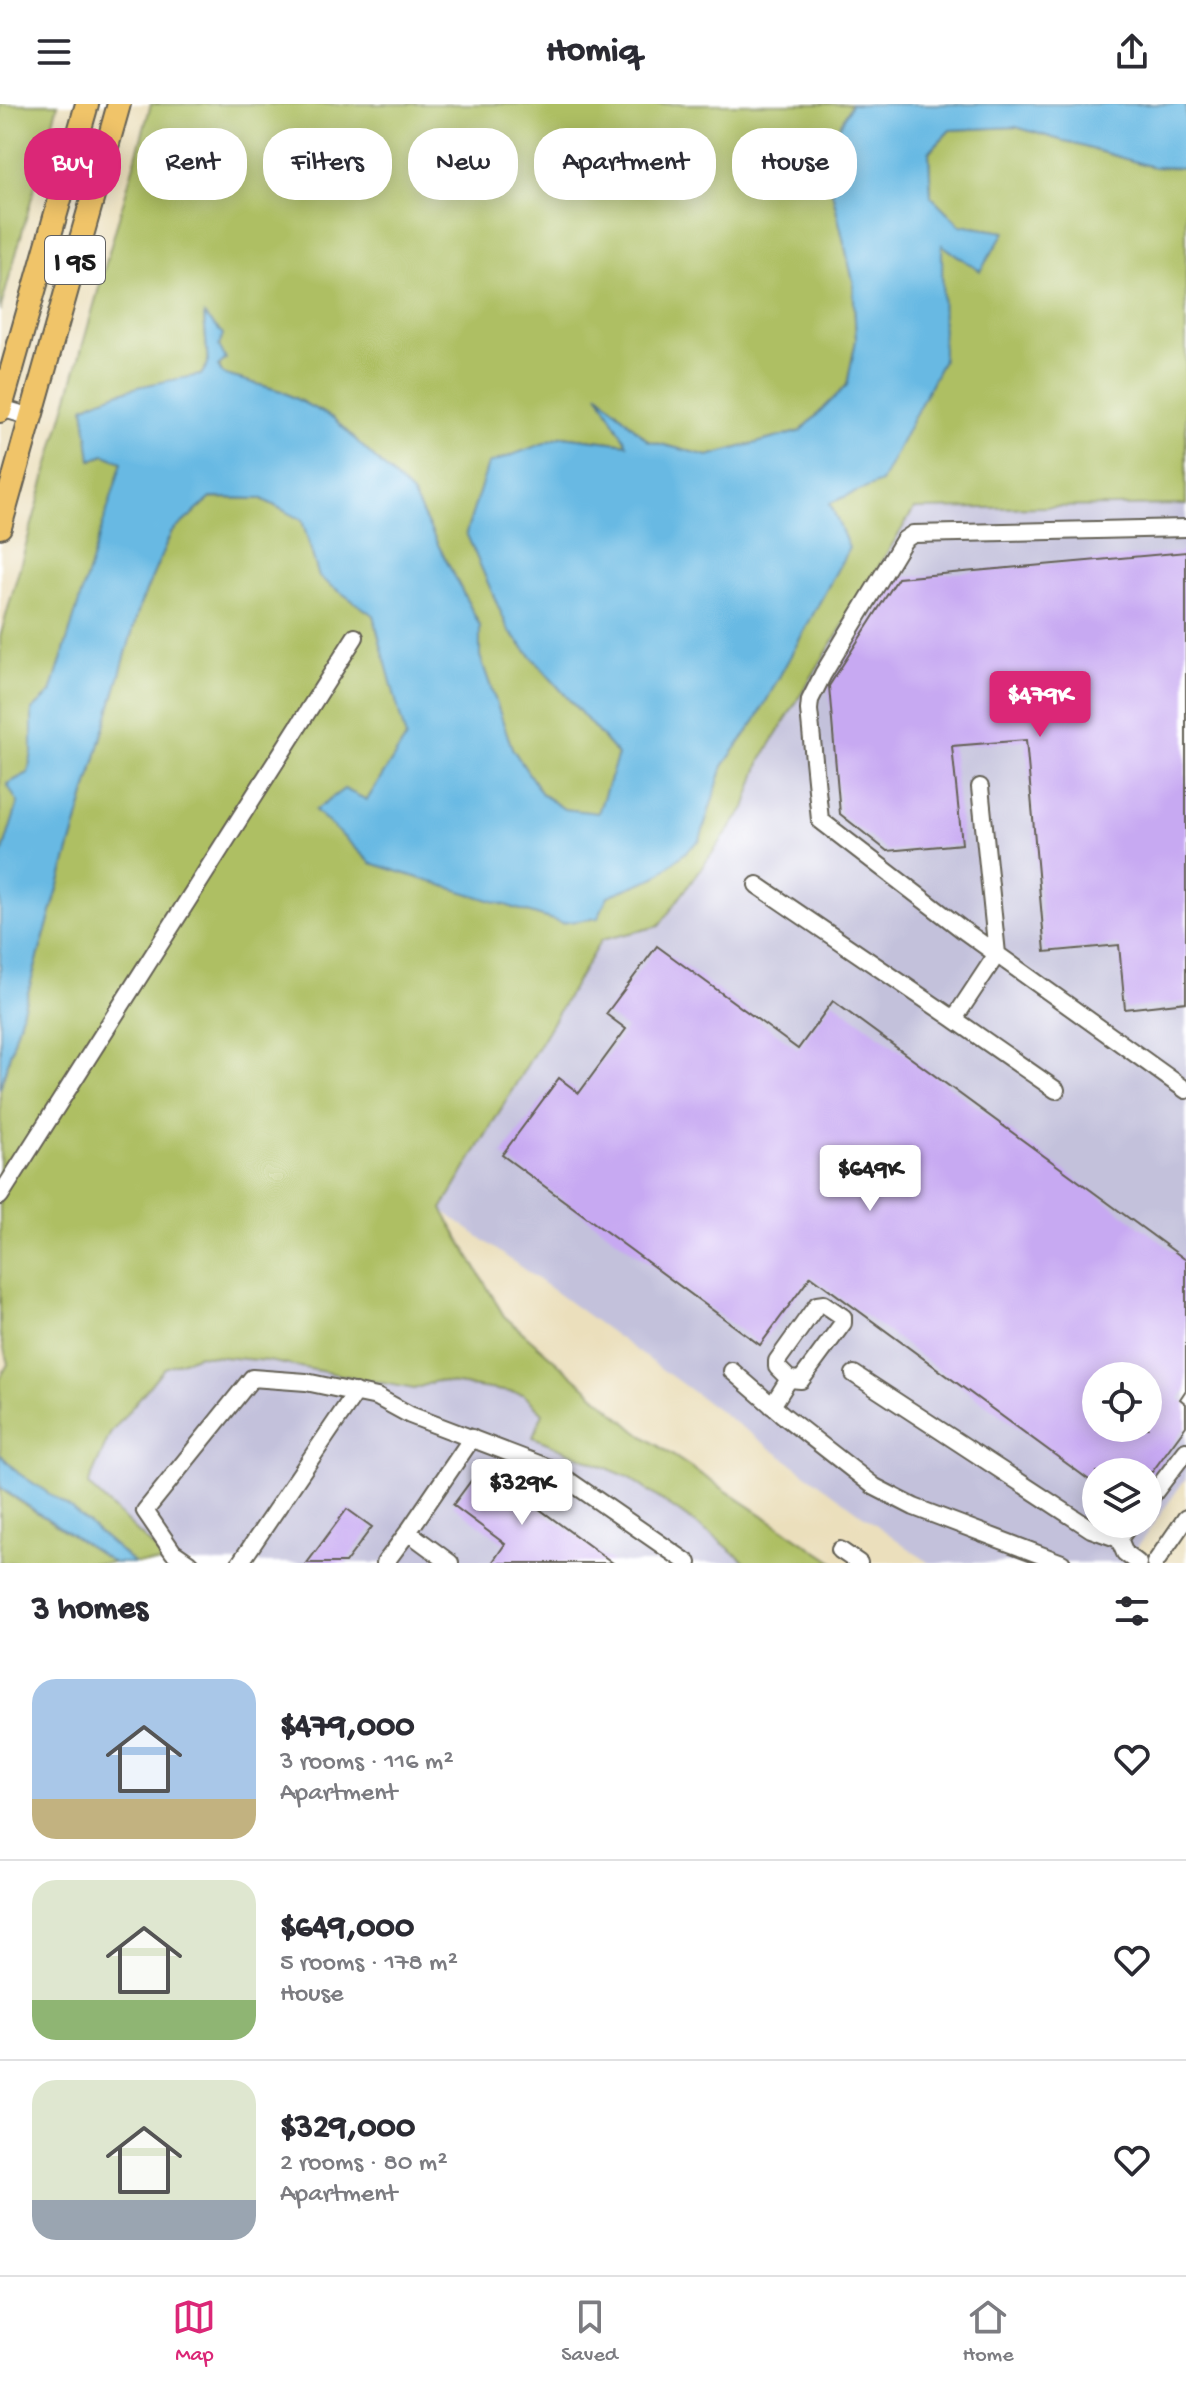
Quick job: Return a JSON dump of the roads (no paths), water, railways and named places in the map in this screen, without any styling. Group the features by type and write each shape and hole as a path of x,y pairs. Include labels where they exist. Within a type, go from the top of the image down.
{"highway":[{"name":"I 95","path":"0,410 87,104"},
{"name":"I 95","path":"0,527 119,104"}],"lane":[{"path":"0,410 31,417"},
{"path":"1186,528 913,534 904,540 810,700 820,820 997,954 1186,1090"},
{"path":"0,1196 355,637"},
{"path":"954,1019 997,954 980,787"},
{"path":"757,885 1056,1090"},
{"path":"824,1304 843,1317 843,1323 801,1380 789,1379 777,1367 777,1361 817,1305 824,1304"},
{"path":"732,1371 875,1487 896,1499 1062,1563"},
{"path":"854,1374 1091,1529 1119,1539 1125,1553 1138,1563"},
{"path":"189,1563 173,1552 145,1511 252,1378 306,1382 377,1397 410,1415 552,1469 688,1563"},
{"path":"772,1406 789,1379"},
{"path":"240,1563 356,1392"},
{"path":"385,1563 472,1438"},
{"path":"1162,1483 1186,1451"},
{"path":"1155,1563 1186,1518"},
{"path":"408,1532 450,1563"},
{"path":"840,1550 859,1563"}],"water":[{"path":"851,104 1186,104 1186,168 1153,167 1016,127 950,130 929,152 931,196 960,225 1005,232 980,271 942,245 943,360 881,482 830,503 849,548 756,720 723,766 700,840 656,877 608,896 598,918 562,923 371,863 315,810 344,789 367,800 406,738 373,615 319,577 302,520 262,499 211,498 171,533 140,605 0,1089 0,861 18,803 7,784 28,773 32,753 32,710 51,693 122,462 105,455 91,460 84,407 126,390 201,375 208,364 204,315 223,334 219,346 226,359 218,366 222,374 281,391 333,418 412,494 480,626 480,656 512,748 542,794 564,809 598,813 618,755 509,631 466,533 488,464 563,436 627,444 598,393 648,441 708,456 801,431 847,385 856,340 853,281 834,200 857,200 857,128 839,128"},
{"path":"0,1454 18,1473 69,1507 134,1563 114,1563 4,1490 0,1486"}]}
